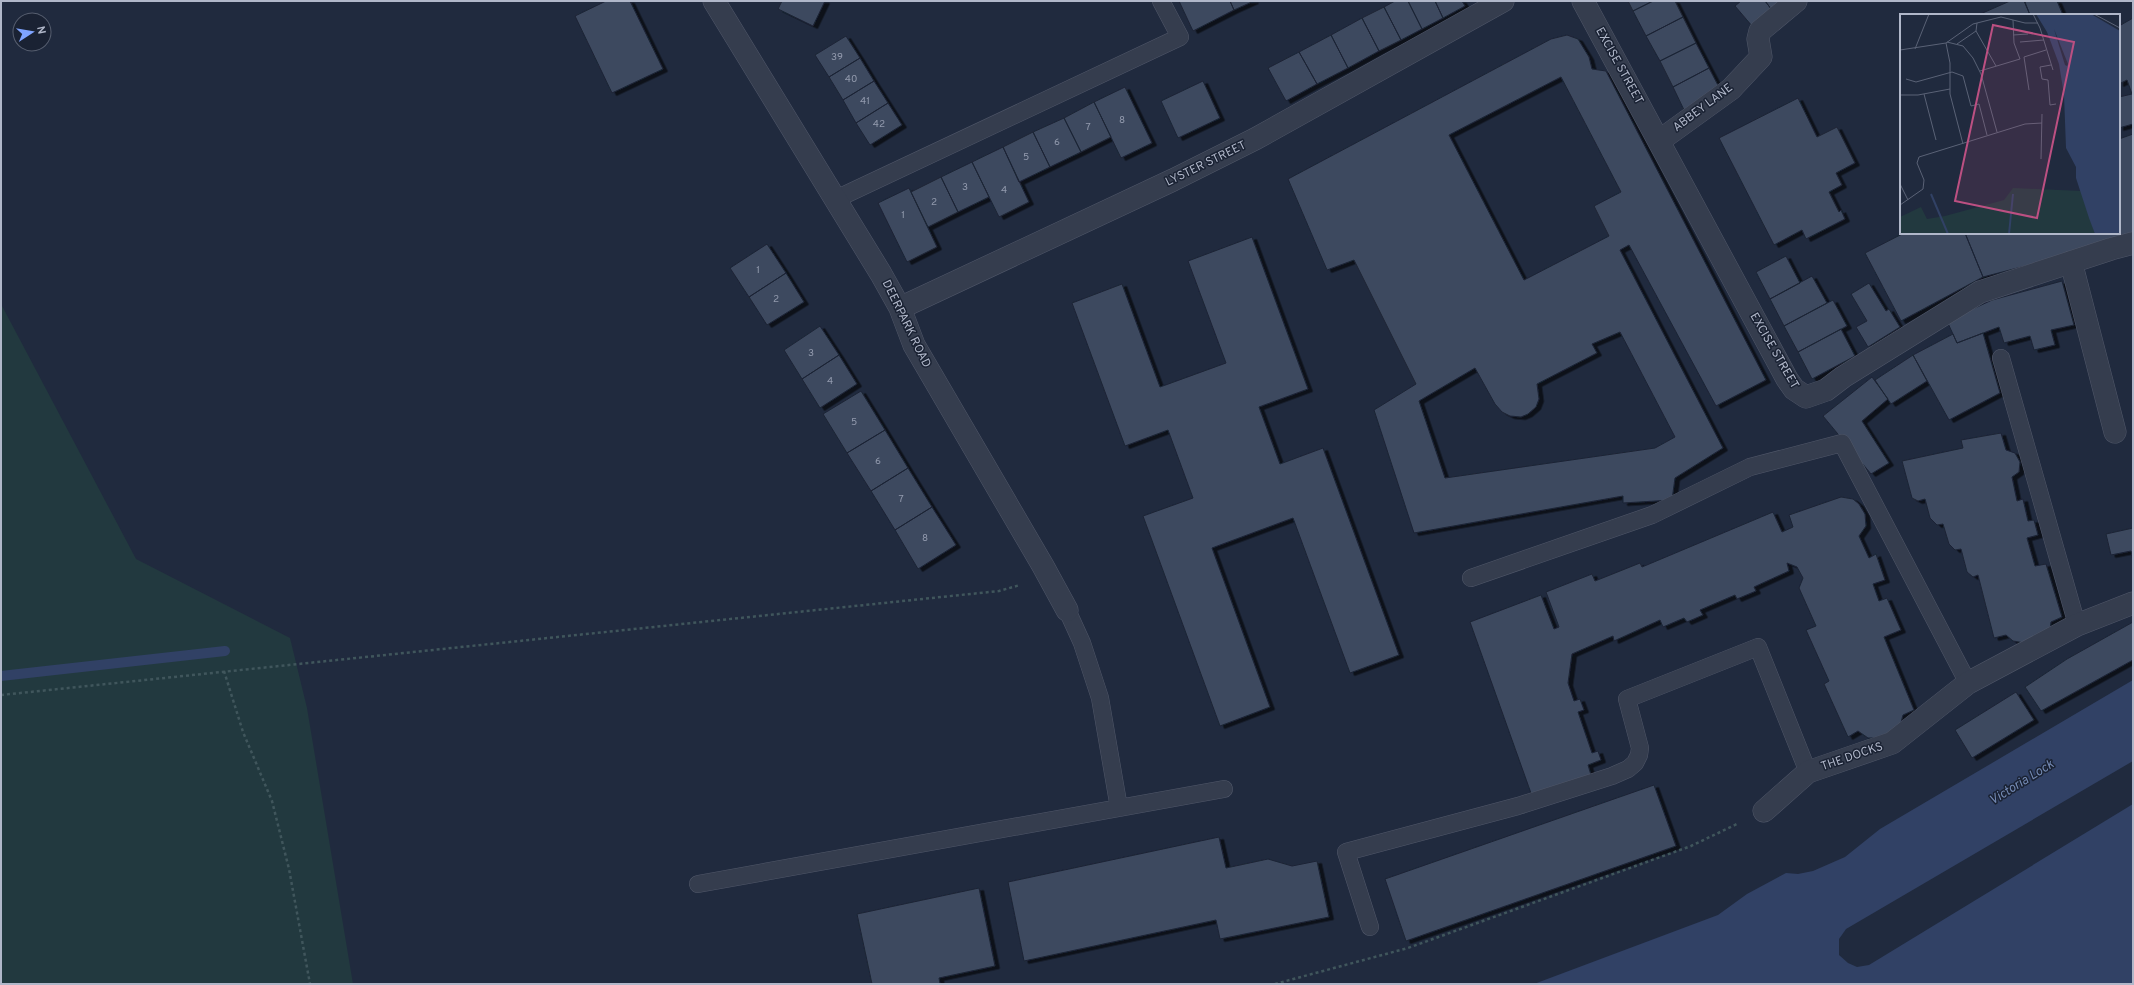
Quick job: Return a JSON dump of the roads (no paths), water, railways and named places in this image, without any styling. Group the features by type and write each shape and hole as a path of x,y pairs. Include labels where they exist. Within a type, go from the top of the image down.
{"street":[{"name":"DEERPARK ROAD","path":"714,1 836,199 900,308 914,346 1043,566 1067,610"},
{"name":"LYSTER STREET","path":"900,308 1166,184 1255,139 1503,1"},
{"name":"EXCISE STREET","path":"1583,1 1787,379 1794,389 1806,397 1826,390 1843,376 1980,292 2133,243"},
{"name":"ABBEY LANE","path":"1659,141 1731,89 1760,57 1760,31 1796,1"},
{"path":"2071,262 2115,432"},
{"name":"THE DOCKS","path":"1808,772 1892,743 1968,683 2077,625 2133,603"},
{"path":"1764,811 1808,772"}],"lane":[{"path":"836,199 1180,36 1161,1"},
{"path":"2001,358 2077,625"},
{"path":"1471,578 1652,515 1750,467 1842,443 1968,683"},
{"path":"1067,610 1082,643 1100,698 1119,808"},
{"name":"THE DOCKS","path":"1370,927 1346,852 1518,806 1612,776 1628,769 1639,755 1640,748 1627,699 1758,647 1808,772"},
{"path":"698,884 1224,789"}],"water":[{"name":"Victoria Lock","path":"2133,680 2133,984 1534,984 1718,915 1747,894 1786,873 1798,874 1813,871 1845,857 1880,829"}],"waterway":[{"path":"1,676 225,651"}]}
